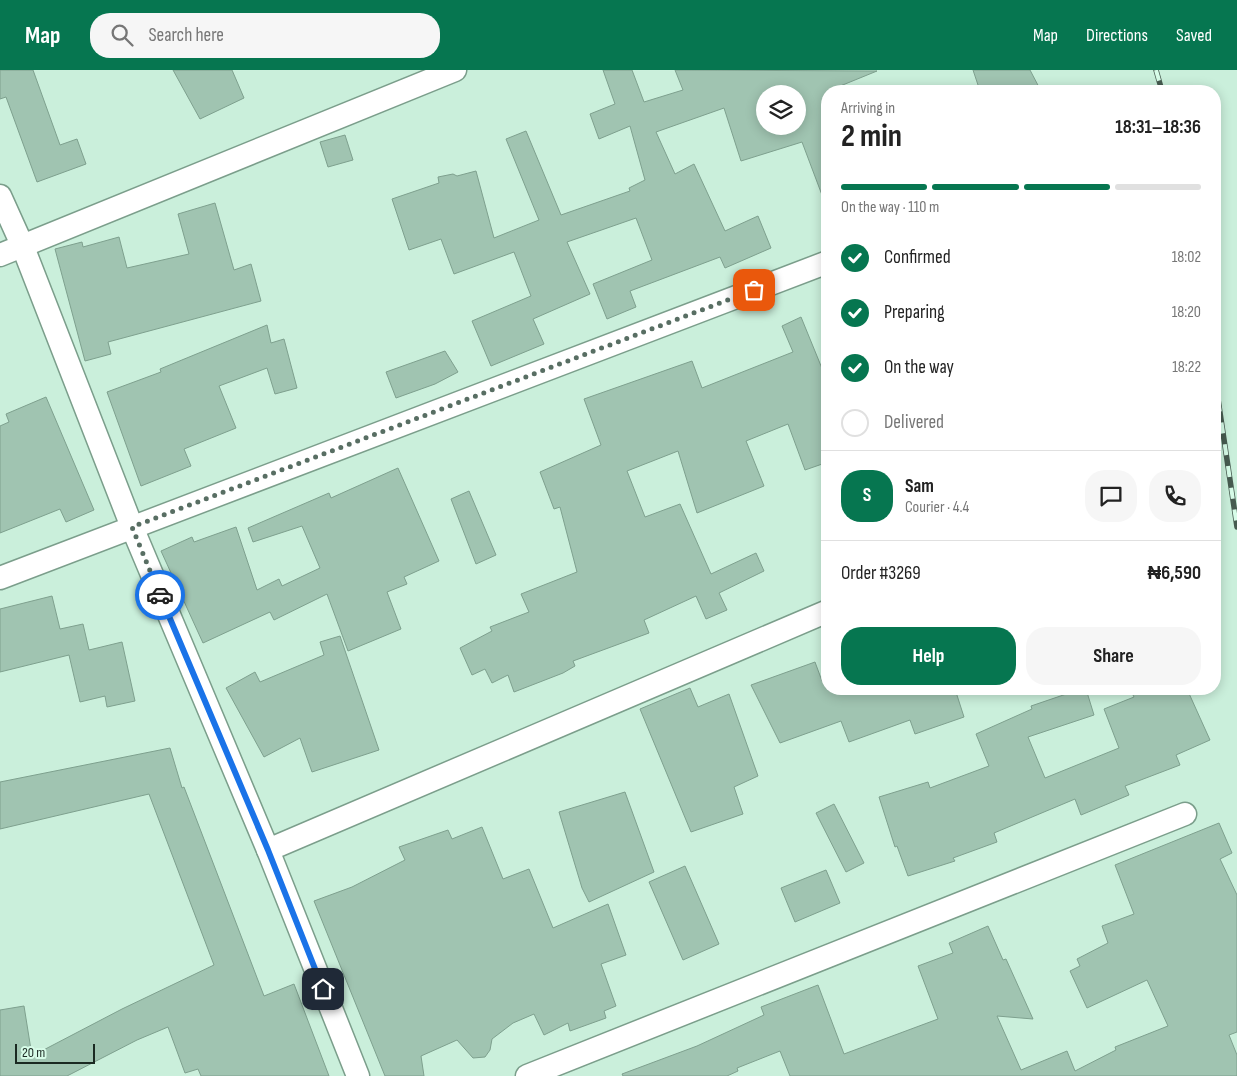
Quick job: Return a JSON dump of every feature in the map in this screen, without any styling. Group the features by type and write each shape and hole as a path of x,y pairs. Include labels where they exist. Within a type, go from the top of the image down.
{"street":[{"path":"0,255 455,70"},
{"path":"0,196 23,247 132,527 268,850 358,1076"},
{"path":"0,578 821,265"},
{"path":"268,850 821,614"},
{"path":"527,1076 1185,814"}],"building":[{"path":"0,70 33,70 60,145 77,139 86,164 37,182 6,97 0,99"},
{"path":"173,70 232,70 244,98 200,119"},
{"path":"603,70 632,70 644,102 683,90 675,70 877,71 843,85 821,85 821,192 802,142 741,161 724,108 656,132 675,174 694,164 725,231 758,216 771,248 725,268 720,257 630,291 636,307 607,319 593,284 652,260 636,218 567,242 590,294 533,319 544,344 491,366 472,321 531,296 514,252 454,274 441,239 409,250 392,199 439,183 438,177 453,174 457,176 476,171 494,238 539,220 506,139 526,131 561,215 630,191 629,188 645,180 630,126 599,139 590,114 615,104"},
{"path":"973,70 1030,70 1038,85 978,85"},
{"path":"345,135 353,160 328,167 320,142"},
{"path":"215,203 234,270 251,264 261,301 108,342 111,354 85,361 55,249 82,242 83,247 119,237 127,268 189,254 178,214"},
{"path":"801,317 821,366 821,464 805,470 788,424 746,441 764,486 697,513 678,451 627,471 645,517 680,504 711,574 756,553 764,571 719,593 727,610 706,619 696,596 644,620 649,633 573,661 575,666 563,673 514,692 508,675 492,683 485,669 472,675 460,648 492,631 490,627 529,612 521,594 577,572 560,507 554,509 540,472 601,445 584,399 692,361 702,388 793,352 782,326"},
{"path":"267,325 271,343 284,339 297,388 275,394 267,368 219,386 236,428 184,449 191,466 141,486 107,392 161,372 160,369"},
{"path":"445,351 458,372 435,384 396,398 386,372"},
{"path":"46,397 94,510 66,522 60,509 0,533 0,426 9,422 6,414"},
{"path":"398,468 439,561 404,577 407,584 387,592 401,629 348,651 327,594 274,620 270,612 203,643 161,551 192,537 194,542 236,527 257,590 279,579 282,586 320,568 302,526 253,542 248,528 329,493 331,498"},
{"path":"469,491 496,555 476,564 451,499"},
{"path":"52,596 60,629 83,624 89,650 122,642 135,701 107,707 105,696 80,702 69,655 0,672 0,609"},
{"path":"340,636 379,750 312,772 300,738 264,757 226,688 255,672 260,682 324,655 320,642"},
{"path":"815,662 821,678 821,695 957,695 964,717 915,734 910,720 849,742 841,721 780,743 751,685"},
{"path":"690,688 698,707 729,694 758,776 734,787 743,814 691,832 640,709"},
{"path":"1063,695 1088,695 1094,715 1028,737 1045,778 1119,748 1104,709 1134,697 1133,695 1190,695 1210,740 1176,755 1180,765 1125,786 1129,795 1081,815 1075,799 994,833 997,842 953,858 955,861 908,876 897,846 895,847 879,797 928,782 930,788 989,766 976,734 1032,709 1031,706"},
{"path":"170,748 182,788 184,787 264,996 294,984 329,1076 201,1076 198,1069 185,1073 168,1027 137,1040 67,1076 0,1076 0,1010 24,1006 32,1056 122,1009 214,965 149,794 0,829 0,782"},
{"path":"625,792 654,872 589,902 582,888 559,812"},
{"path":"834,804 864,863 846,872 816,813"},
{"path":"1219,823 1232,853 1220,859 1237,895 1237,1032 1229,1035 1237,1055 1237,1076 790,1076 780,1051 737,1068 738,1071 727,1076 623,1076 622,1074 697,1046 764,1015 761,1007 818,985 844,1054 938,1019 918,966 953,953 949,943 988,926 1003,960 1006,959 1033,1019 997,1016 1021,1070 1067,1051 1075,1071 1116,1050 1115,1047 1168,1026 1147,980 1087,1008 1070,971 1080,966 1077,959 1108,943 1102,926 1134,914 1115,865"},
{"path":"482,827 503,879 529,869 553,928 608,904 626,955 601,964 616,1006 604,1011 606,1018 570,1031 568,1023 544,1035 534,1014 513,1023 492,1039 490,1050 485,1057 473,1058 457,1040 421,1056 424,1076 385,1076 314,901 352,887 405,860 399,847 448,830 452,839"},
{"path":"685,866 719,944 683,960 649,882"},
{"path":"826,870 840,903 795,922 781,888"}],"railway":[{"path":"1156,70 1160,85"},
{"path":"1221,419 1237,527"}],"way so far":[{"path":"160,595 132,527 754,290"}],"route":[{"path":"160,595 268,850 323,989"}]}
